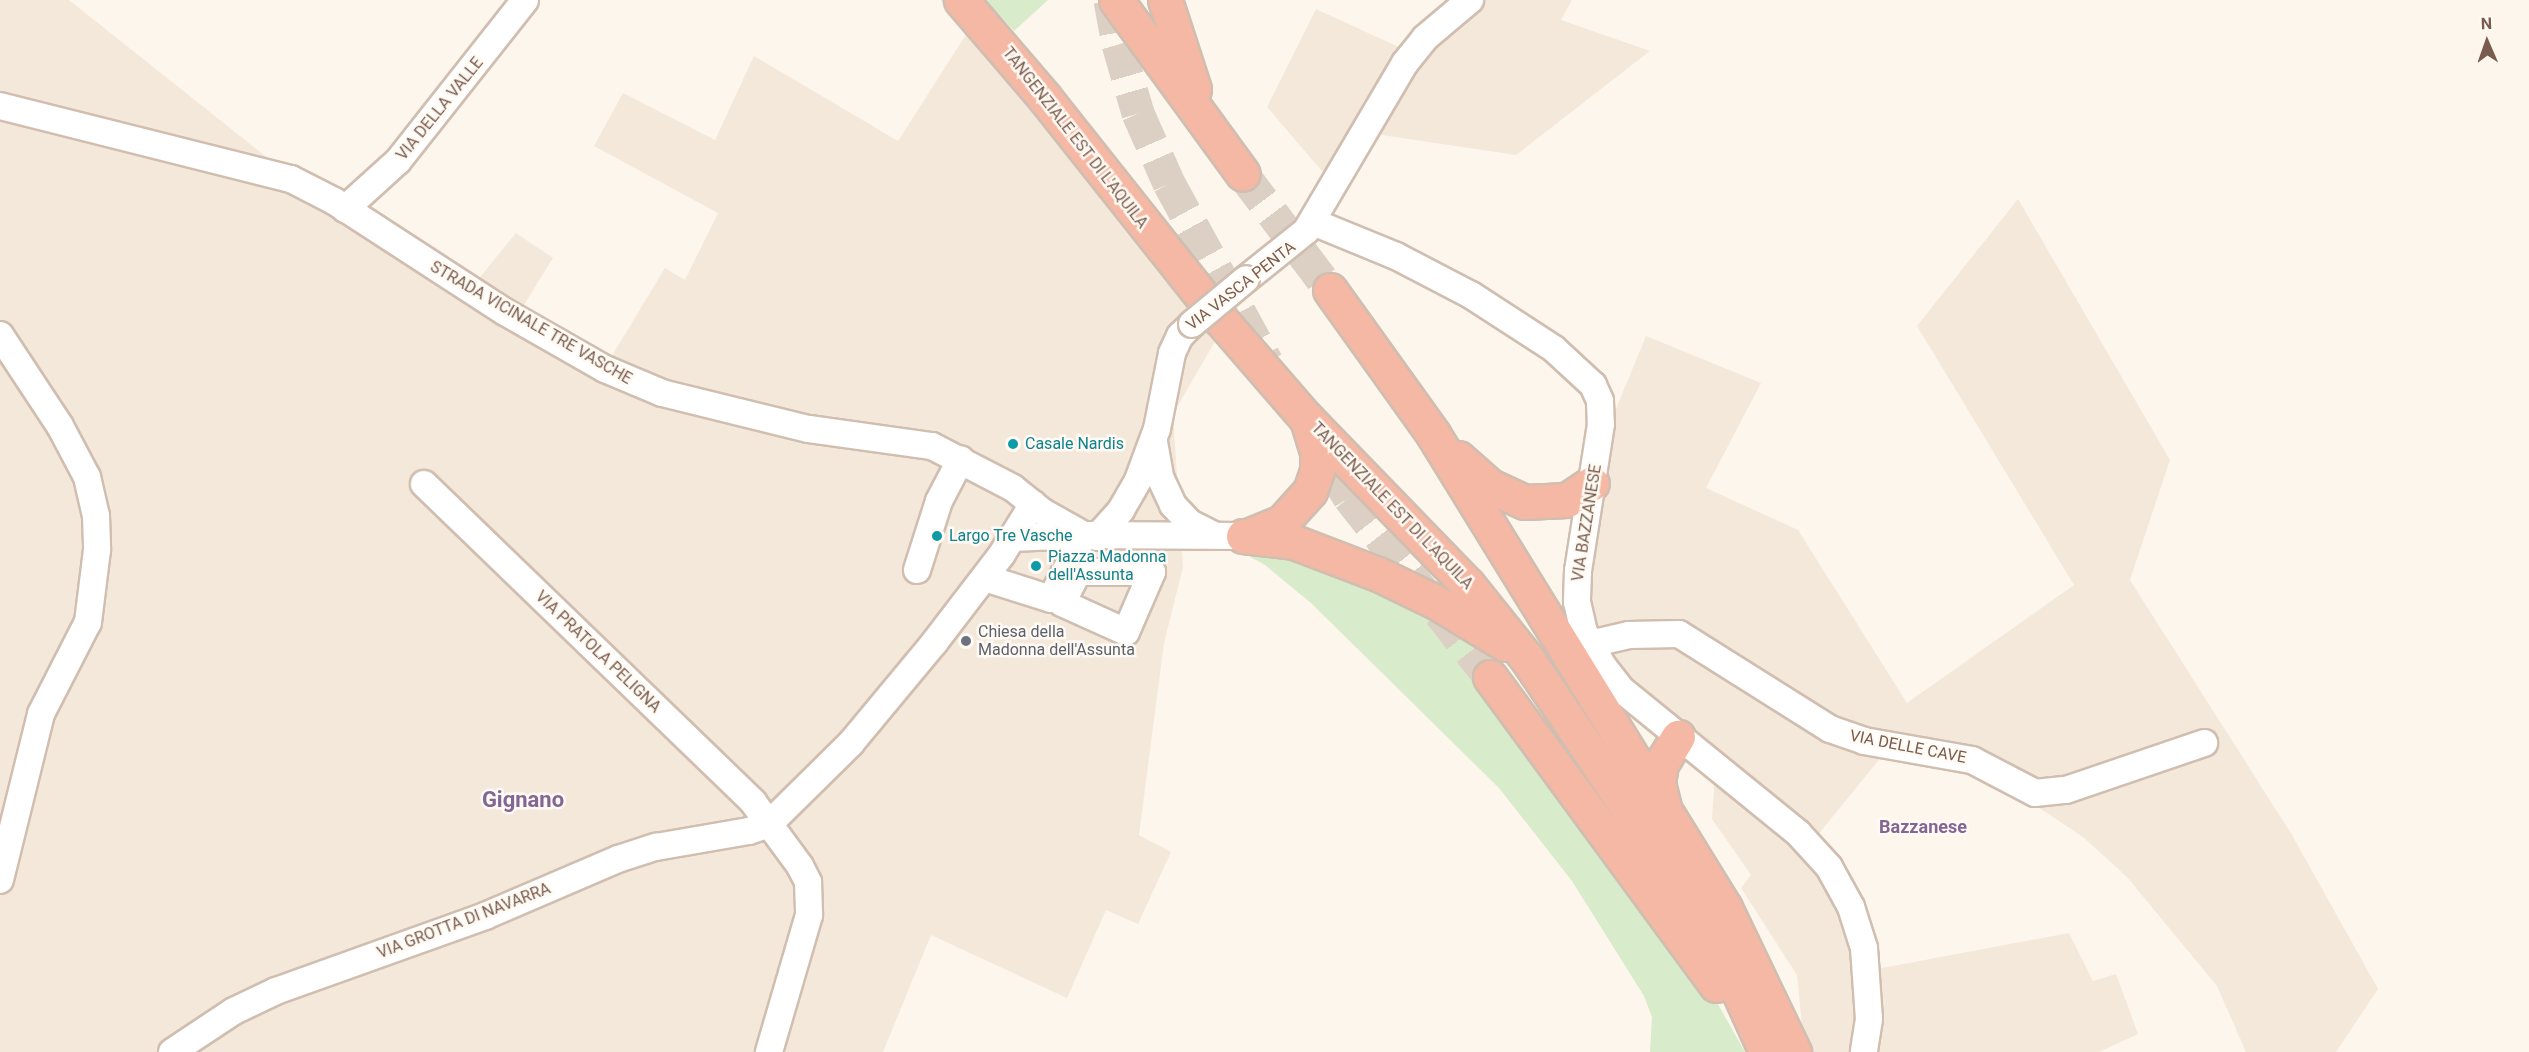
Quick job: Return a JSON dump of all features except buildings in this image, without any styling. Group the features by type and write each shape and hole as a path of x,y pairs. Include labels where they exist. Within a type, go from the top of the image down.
{"highway":[{"name":"TANGENZIALE EST DI L'AQUILA","path":"961,0 987,28 1214,311 1306,418 1468,585 1528,660 1682,889 1725,961 1766,1052"},
{"path":"1116,0 1243,174"},
{"path":"1166,0 1207,124"},
{"path":"1330,290 1433,434 1725,908 1794,1052"},
{"path":"1230,536 1282,522 1310,491 1317,471 1317,452 1306,418"},
{"path":"1433,434 1479,477 1520,501 1561,501 1592,483"},
{"path":"1230,536 1308,546 1398,582 1443,606 1528,660"},
{"path":"1490,677 1685,940 1759,1052"},
{"path":"1665,812 1660,770 1678,736"}],"street":[{"name":"VIA DELLA VALLE","path":"345,208 398,161 525,0"},
{"name":"VIA VASCA PENTA","path":"1090,536 1127,501 1154,439 1172,353 1180,336 1246,279 1287,250 1313,222 1405,63 1425,38 1470,0"},
{"name":"STRADA VICINALE TRE VASCHE","path":"0,106 273,174 309,187 345,208 441,274 635,383 783,423 911,441 961,459 1090,536"},
{"name":"VIA BAZZANESE","path":"1313,222 1396,256 1460,290 1540,339 1583,373 1593,385 1601,406 1600,441 1576,591 1580,620 1590,644 1618,686 1678,736 1713,760 1798,833 1836,877 1854,916 1865,955 1869,1019 1864,1052"},
{"path":"0,335 79,460 92,493 97,528 95,582 88,622 41,714 0,880"},
{"path":"1154,439 1160,477 1173,505 1191,523 1230,536"},
{"path":"917,570 939,501 961,459"},
{"name":"VIA PRATOLA PELIGNA","path":"424,484 753,802 804,874 810,905 769,1052"},
{"path":"769,824 851,743 985,578 1033,504"},
{"path":"985,578 1051,599 1065,585 1078,572 1152,572 1146,602 1126,632 1062,603 1065,585 1090,536"},
{"path":"1012,538 1230,536"},
{"name":"VIA DELLE CAVE","path":"1590,644 1629,635 1679,634 1830,729 1864,741 1972,760 2036,794 2066,790 2204,743"},
{"name":"VIA GROTTA DI NAVARRA","path":"190,1048 234,1011 276,991 494,912 618,859 656,847 749,831 769,824"}],"shaded area":[{"path":"0,0 69,0 279,167 476,282 516,233 553,258 520,311 610,359 665,268 685,280 718,213 594,146 623,93 715,140 754,56 898,141 969,30 1217,338 1173,414 1183,567 1164,643 1139,835 1171,852 1138,924 1106,910 1067,998 931,935 883,1052 0,1052"},
{"path":"1454,0 1572,0 1561,20 1650,51 1516,155 1375,134 1331,177 1321,170 1267,107 1316,9 1403,49"},
{"path":"2018,199 2170,460 2130,580 2292,835 2378,989 2336,1052 2246,1052 2217,986 2127,877 2083,837 2029,801 1969,772 1882,756 1817,836 1877,969 2069,933 2093,981 2116,974 2138,1034 2099,1052 1774,1052 1802,1025 1797,975 1741,888 1751,875 1712,819 1715,774 1577,641 1611,421 1646,336 1761,383 1706,488 1798,530 1907,703 2074,585 1917,326"}],"green space":[{"path":"941,0 1048,0 1014,31 1001,17 976,38"},
{"path":"1236,549 1299,551 1475,637 1502,668 1707,985 1745,1052 1650,1052 1652,1017 1644,996 1572,881 1499,788 1311,603 1265,565"}],"tunnel":[{"path":"1110,0 1118,44 1138,113 1169,183 1267,362"},
{"path":"1243,174 1330,290"},
{"path":"1311,434 1349,497 1490,677"}],"place":[{"name":"Casale Nardis","path":"1013,444"},
{"name":"Largo Tre Vasche","path":"937,536"},
{"name":"Piazza Madonna dell'Assunta","path":"1036,566"},
{"name":"Chiesa della Madonna dell'Assunta","path":"966,641"}],"district":[{"name":"Gignano","path":"523,800"},
{"name":"Bazzanese","path":"1923,827"}]}
